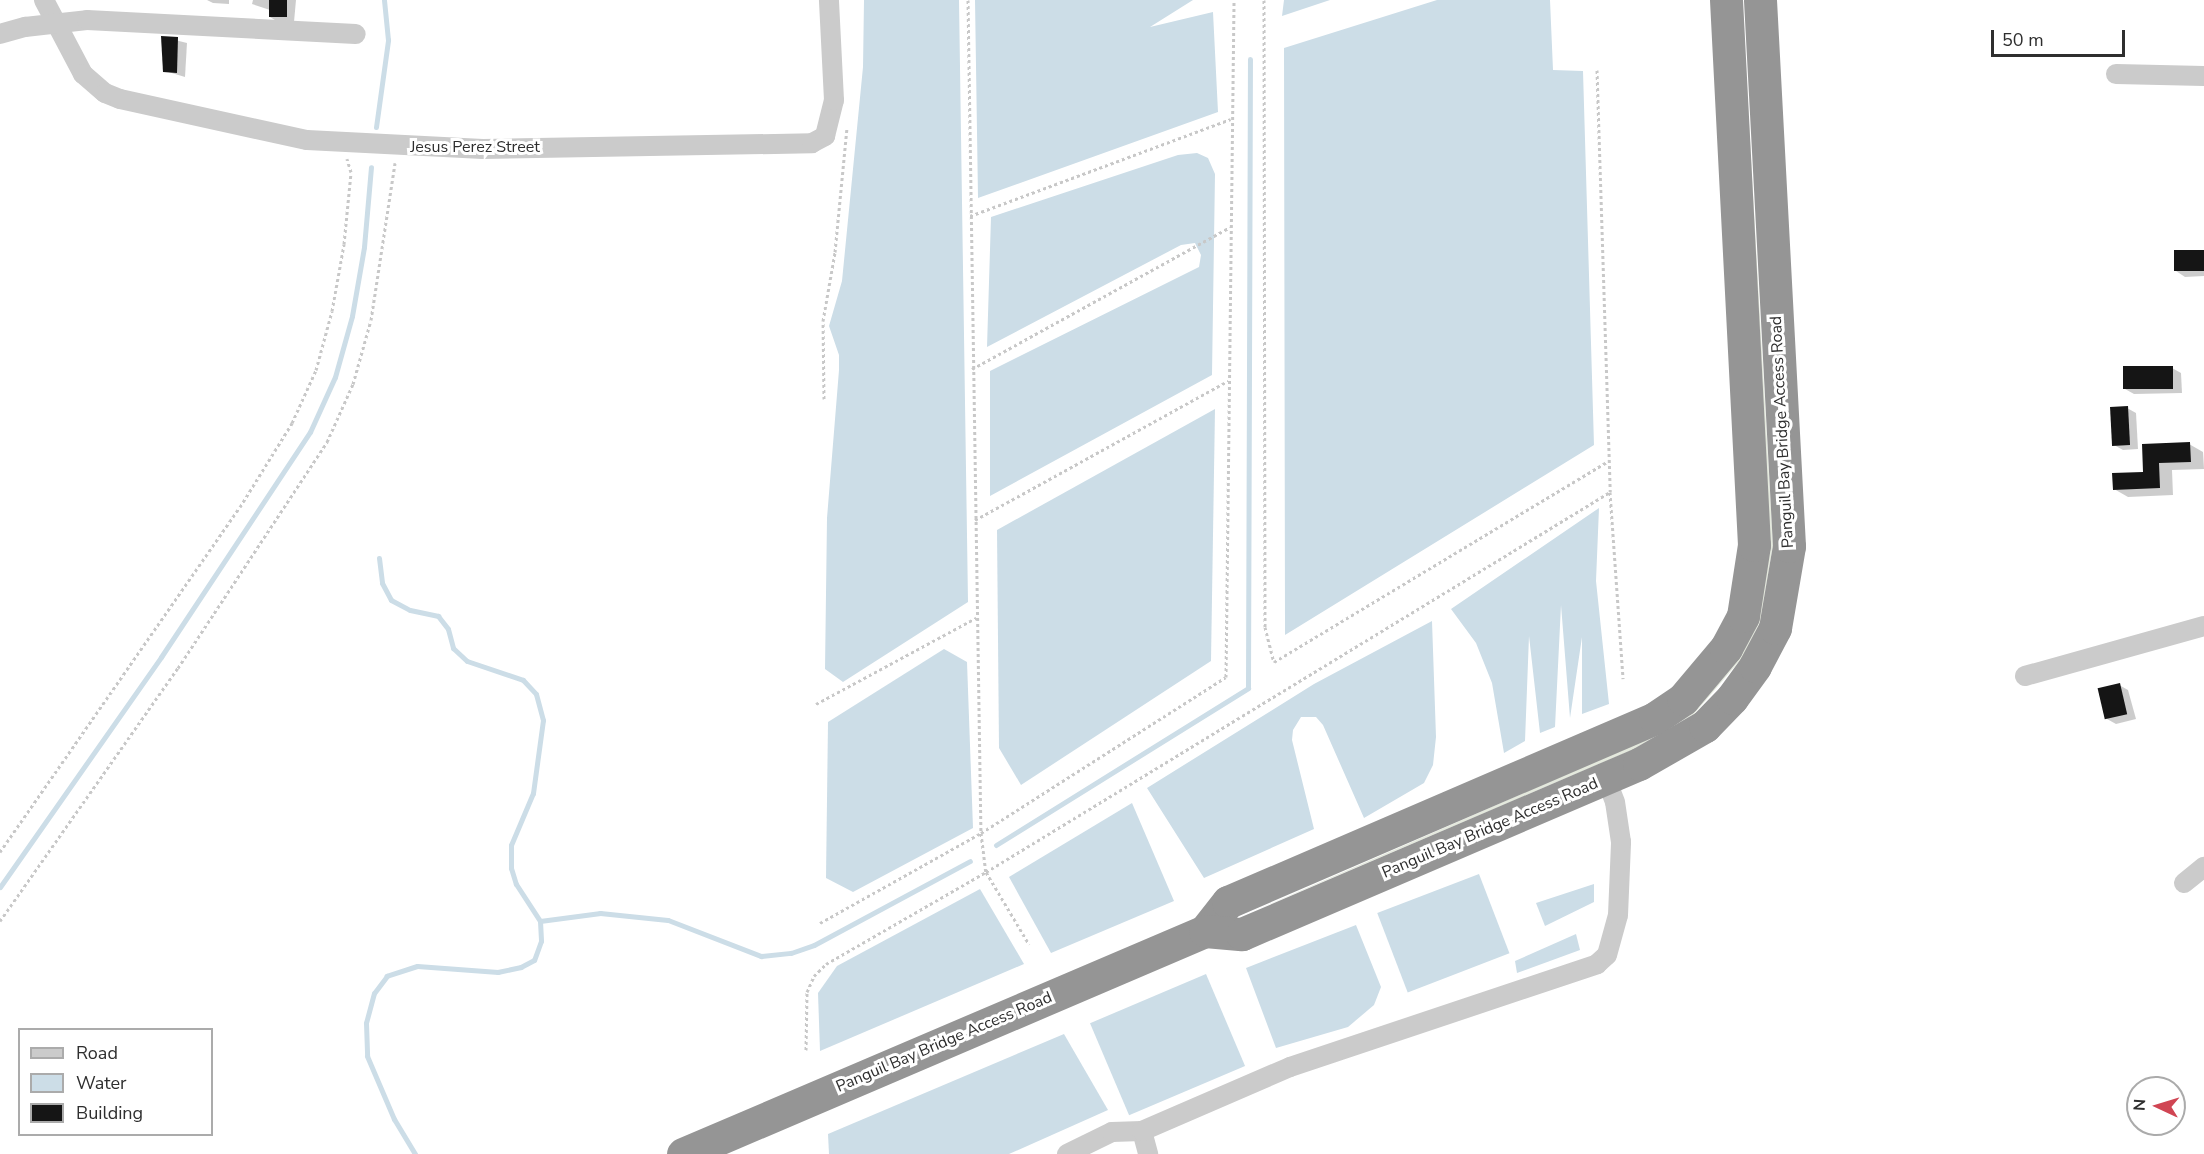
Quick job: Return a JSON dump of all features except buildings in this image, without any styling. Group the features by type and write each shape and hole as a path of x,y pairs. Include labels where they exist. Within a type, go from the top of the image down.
{"highway":[{"name":"Panguil Bay Bridge Access Road","path":"1205,931 1228,902 1655,718 1683,699 1726,648 1743,615 1754,545 1726,0"},
{"name":"Panguil Bay Bridge Access Road","path":"683,1154 1205,931 1242,934 1606,778 1672,748 1704,726 1732,698 1755,666 1775,628 1784,589 1787,500 1761,0"}],"street":[{"name":"Jesus Perez Street","path":"44,0 54,23 84,74 105,93 120,99 244,128 342,144 401,147 812,143 825,136 834,100 829,0"},
{"path":"0,34 54,23 118,20 356,34"},
{"path":"2116,74 2204,76"},
{"path":"2025,676 2204,626"},
{"path":"1067,1154 1112,1132 1142,1131 1290,1067 1597,964 1607,955 1618,915 1621,843 1615,802 1606,778"},
{"path":"2184,883 2204,867"},
{"path":"1142,1131 1148,1154"}],"path":[{"path":"968,0 981,833 986,872 1029,944"},
{"path":"820,924 981,833 1226,677 1234,0"},
{"path":"1264,0 1264,627 1274,662 1609,461"},
{"path":"1597,70 1610,492 1623,680"},
{"path":"824,399 823,321 835,252 848,118"},
{"path":"970,216 1231,119"},
{"path":"0,852 240,507 292,423 316,370 342,255 351,172 342,144"},
{"path":"0,921 190,650 327,442 353,384 371,320 391,176 401,147"},
{"path":"972,369 1230,227"},
{"path":"975,520 1229,380"},
{"path":"806,1050 807,992 814,976 826,964 986,872 1610,492"},
{"path":"816,704 977,618"}],"shaded area":[{"path":"1742,0 1773,545 1760,622 1742,658 1694,714 1663,732 1693,712 1740,656 1758,621 1770,545"},
{"path":"1663,732 1632,750 1254,911"}],"water":[{"path":"864,0 959,0 968,602 843,682 825,669 827,518 839,370 839,355 829,326 842,281 863,67"},
{"path":"975,0 1193,0 1150,27 1213,12 1218,112 978,198"},
{"path":"1284,0 1330,0 1282,16"},
{"path":"1437,0 1550,0 1553,70 1583,71 1594,445 1285,635 1284,48"},
{"path":"1197,153 1208,158 1215,174 1212,375 990,496 990,371 1199,267 1201,255 1195,243 1181,245 987,347 991,217 1178,155"},
{"path":"1215,409 1211,661 1021,785 999,748 997,530"},
{"path":"1599,508 1596,581 1609,704 1582,714 1582,637 1570,718 1561,605 1555,727 1540,733 1529,636 1525,741 1504,753 1492,683 1476,643 1451,609"},
{"path":"1432,621 1436,737 1433,765 1424,783 1364,818 1323,725 1316,717 1301,717 1293,730 1292,740 1314,829 1204,878 1147,788 1314,684"},
{"path":"944,649 967,662 973,828 853,892 826,878 828,722"},
{"path":"1132,803 1174,901 1051,953 1009,877"},
{"path":"1479,874 1509,953 1408,992 1377,913"},
{"path":"1594,884 1594,902 1545,926 1536,903"},
{"path":"980,889 1024,964 820,1051 818,993 837,966"},
{"path":"1356,925 1381,987 1374,1005 1348,1027 1276,1048 1246,968"},
{"path":"1576,934 1580,950 1517,973 1515,961"},
{"path":"1206,974 1245,1066 1129,1115 1090,1023"},
{"path":"1064,1034 1108,1110 1009,1154 829,1154 828,1134"}],"waterway":[{"path":"376,127 388,40 384,0"},
{"path":"996,845 1248,688 1250,59"},
{"path":"0,887 161,657 310,432 335,377 352,316 364,247 371,167"},
{"path":"379,558 382,583 391,600 410,610 438,616 448,629 453,648 467,661 523,680 536,694 543,720 533,793 511,845 511,868 516,884 540,921 541,941 534,960 521,967 498,972 417,966 387,976 374,993 366,1023 367,1056 394,1119 415,1154"},
{"path":"540,921 600,913 668,920 761,956 791,953 814,945 970,861"}]}
